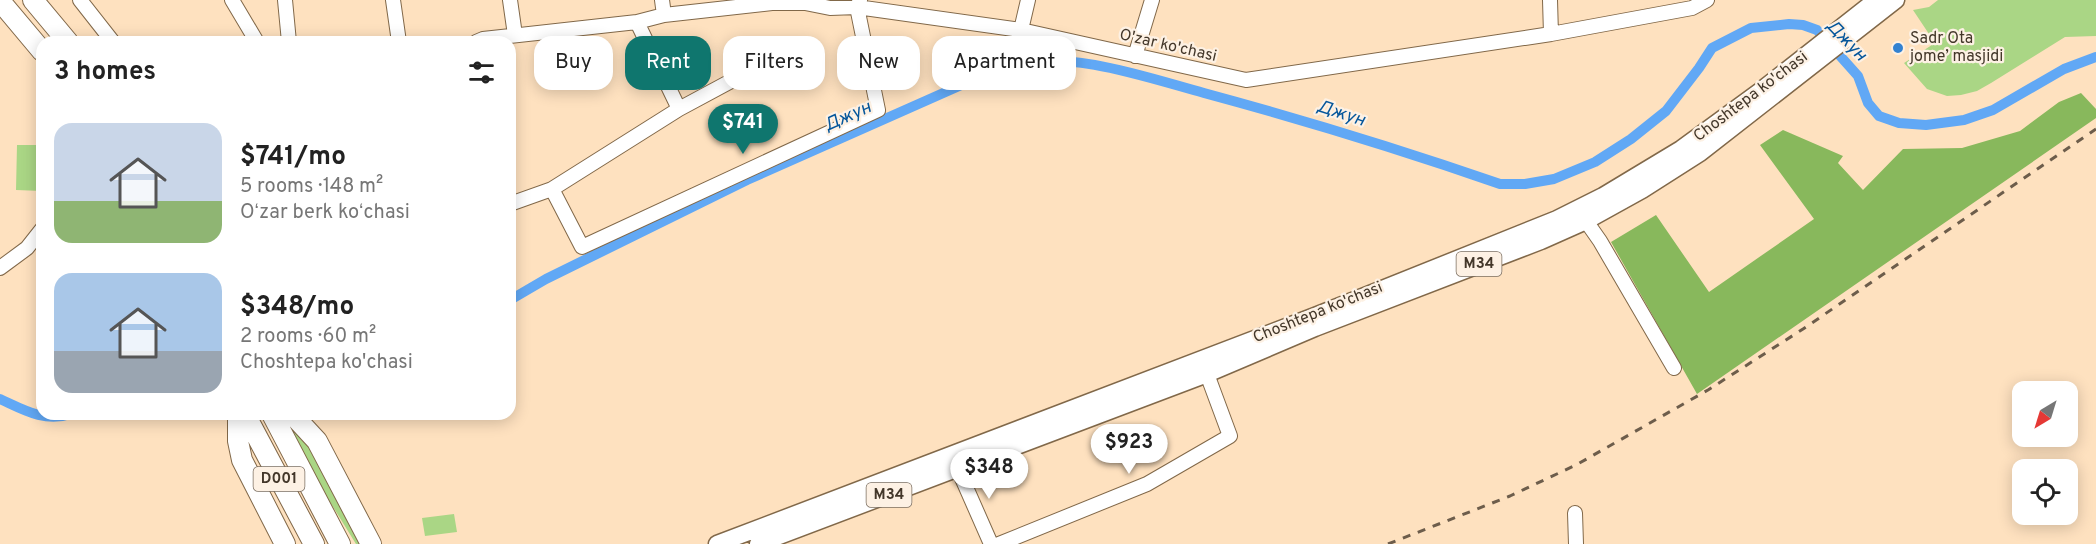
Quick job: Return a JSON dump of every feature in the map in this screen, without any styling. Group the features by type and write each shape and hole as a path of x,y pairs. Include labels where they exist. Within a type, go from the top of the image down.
{"highway":[{"path":"33,0 63,36"},
{"path":"0,1 36,44"},
{"path":"238,420 238,441 242,460 285,544"},
{"name":"D001","path":"248,420 314,544"},
{"name":"D001","path":"275,420 340,544"},
{"path":"298,420 317,441 371,544"}],"main road":[{"name":"Choshtepa ko'chasi","path":"717,544 1124,397 1207,374 1315,328 1541,241 1586,221 1669,174 1732,129 1799,69 1859,21 1896,0"},
{"name":"Choshtepa ko'chasi","path":"1859,21 1869,2"},
{"name":"Choshtepa ko'chasi","path":"758,544 958,469 1315,316 1567,214 1603,196 1681,149 1799,69"}],"street":[{"path":"80,0 108,36"},
{"path":"232,0 253,36"},
{"path":"285,0 288,36"},
{"path":"393,0 398,36"},
{"path":"510,0 515,35"},
{"path":"662,0 664,15"},
{"path":"1021,30 1028,0"},
{"path":"1135,56 1152,0"},
{"path":"1550,0 1551,34"},
{"name":"O'zar ko'chasi","path":"507,36 637,22 664,15 772,3 805,3 830,8 858,4 1021,30 1246,80 1551,34 1692,8 1707,0"},
{"path":"552,189 582,247 878,110 858,4"},
{"path":"637,22 679,109"},
{"path":"516,202 552,189 679,109 723,85"},
{"path":"1586,221 1674,368"},
{"path":"0,268 27,248 36,237"},
{"path":"999,544 1147,484 1230,436 1207,374"},
{"path":"958,469 991,544"},
{"path":"1575,513 1576,544"}],"green space":[{"path":"1938,0 2096,0 2096,36 2065,37 1977,91 1947,96 1927,89 1904,63 1935,43 1913,10 1929,7"},
{"path":"2081,93 2096,109 2096,118 1697,394 1611,242 1656,215 1709,292 1814,219 1760,145 1783,130 1843,156 1838,163 1863,190 1903,149 1962,148 2020,131 2059,102"},
{"path":"17,145 36,145 36,191 16,190"},
{"path":"286,420 310,447 362,544 356,544 317,481"},
{"path":"454,514 457,532 425,536 422,518"}],"waterway":[{"name":"Джун","path":"516,296 546,279 747,180 1011,63 1035,60 1084,63 1133,73 1316,125 1500,184 1525,184 1554,179 1595,162 1631,139 1666,111 1712,48 1751,28 1789,24 1803,25 1817,30 1858,76 1868,103 1879,116 1899,123 1926,125 1964,120 1993,110 2064,69 2096,57"},
{"name":"Джун","path":"0,399 36,414"}],"railway":[{"path":"1388,544 1510,496 1576,465 1708,390 1803,329 2096,129"}],"place":[{"name":"Sadr Ota jome’ masjidi","path":"1898,48"}]}
